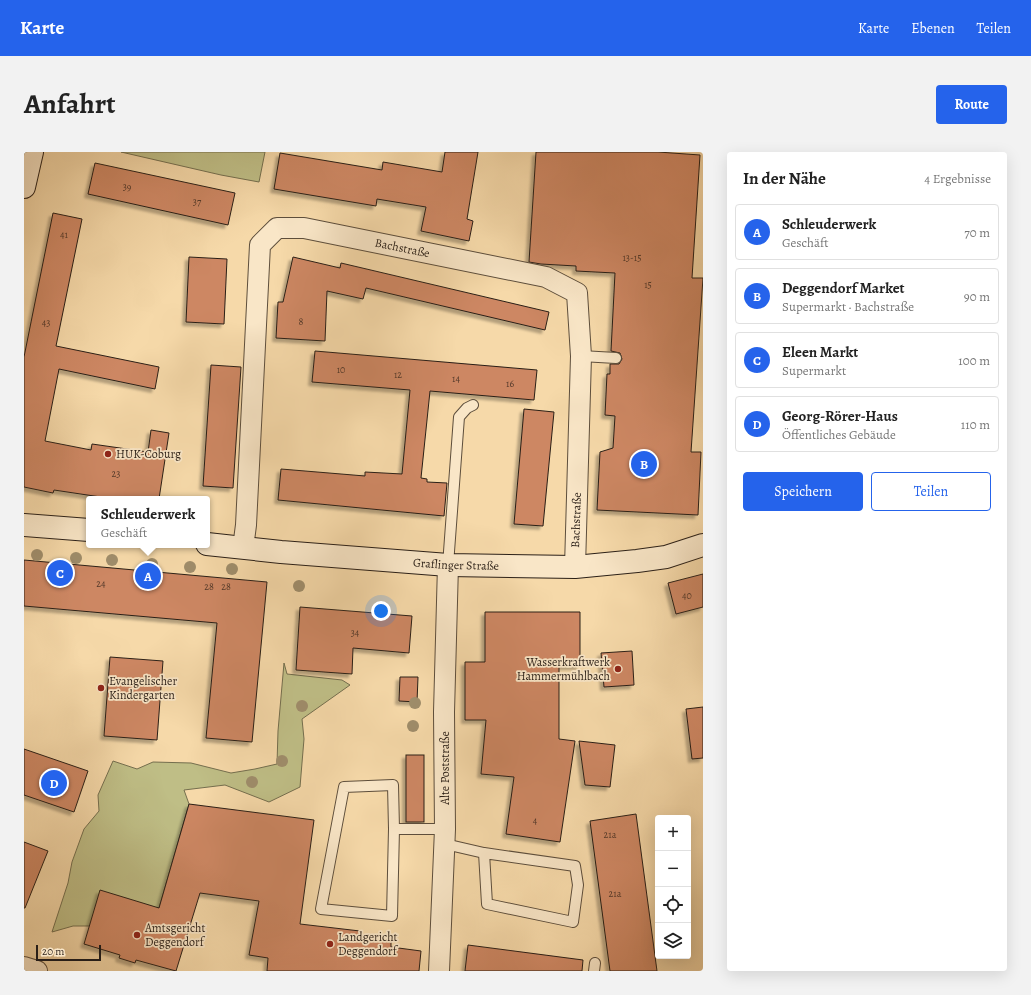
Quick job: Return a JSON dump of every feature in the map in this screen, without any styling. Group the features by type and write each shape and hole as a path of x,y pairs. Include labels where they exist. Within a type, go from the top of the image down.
{"street":[{"path":"24,187 32,152"},
{"name":"Bachstraße","path":"243,548 246,525 260,245 276,228 304,228 546,277 577,293 581,356 575,568"},
{"path":"24,524 86,530"},
{"name":"Graflinger Straße","path":"210,544 289,553 448,565 575,568 666,557 703,545"},
{"name":"Alte Poststraße","path":"439,971 445,836 444,712 448,565"},
{"path":"24,967 37,971"}],"lane":[{"path":"581,356 616,358"},
{"path":"448,565 459,417 467,408 473,405"},
{"path":"393,785 394,829 392,916 321,908 344,787 393,785"},
{"path":"394,829 445,836 484,852 575,866 578,885 573,922 487,904 484,852"}],"shaded area":[{"path":"121,152 265,152 259,182 221,175"},
{"path":"284,663 287,674 342,680 350,685 302,719 304,739 300,787 269,802 225,785 184,790 189,804 159,908 90,926 73,926 52,932 68,883 72,862 84,829 99,811 98,795 113,761 137,769 153,762 191,763 231,773 277,764 278,731"}],"building":[{"path":"445,152 478,152 467,219 473,221 469,241 421,231 426,207 377,199 376,206 274,189 280,153 382,170 383,162 442,172"},
{"path":"536,152 658,152 700,155 692,278 703,278 691,452 701,452 698,515 597,510 600,452 613,448 615,416 605,415 607,374 610,374 610,364 619,364 622,359 620,353 611,351 615,273 576,271 576,266 529,262"},
{"path":"95,163 235,193 228,225 88,194"},
{"path":"53,213 82,219 56,346 159,367 155,389 59,369 45,441 91,450 92,444 148,452 151,430 169,433 159,496 94,496 54,490 53,493 24,487 24,357"},
{"path":"189,257 227,259 224,324 186,322"},
{"path":"293,257 340,268 341,263 549,312 545,330 366,288 363,299 327,291 325,341 276,338 278,302 283,302"},
{"path":"315,351 537,370 534,400 430,391 421,478 427,479 427,482 447,483 444,516 278,500 281,469 365,476 365,472 402,474 410,390 312,382"},
{"path":"211,365 241,367 233,488 203,486"},
{"path":"524,409 554,412 543,526 514,524"},
{"path":"24,560 267,582 252,742 206,738 217,623 24,606"},
{"path":"703,574 703,607 676,614 668,583"},
{"path":"300,607 412,616 409,653 353,648 352,674 296,670"},
{"path":"485,612 580,612 580,666 559,666 559,739 575,741 560,842 506,834 514,777 481,774 486,720 465,720 465,662 485,662"},
{"name":"Wasserkraftwerk Hammermühlbach","path":"632,651 634,685 604,687 601,653"},
{"path":"110,657 163,661 157,740 104,736"},
{"path":"400,677 418,677 417,702 399,701"},
{"path":"703,707 703,758 692,759 686,709"},
{"path":"579,741 615,745 610,787 585,785"},
{"path":"24,749 88,771 74,812 24,795"},
{"path":"406,755 424,755 424,822 406,822"},
{"path":"189,804 314,820 300,924 360,931 359,938 391,942 391,947 421,951 419,971 267,971 268,958 249,955 259,901 200,893 176,971 136,960 135,963 119,958 120,955 84,944 100,890 159,908"},
{"path":"636,814 657,971 610,971 590,821"},
{"path":"24,842 48,851 25,908 24,908"},
{"path":"468,945 583,960 582,971 465,971"}],"place":[{"name":"HUK-Coburg","path":"108,454"},
{"name":"Deggendorf Market","path":"644,464"},
{"name":"Eleen Markt","path":"60,573"},
{"name":"Schleuderwerk","path":"148,576"},
{"name":"Wasserkraftwerk Hammermühlbach","path":"618,669"},
{"name":"Evangelischer Kindergarten","path":"101,688"},
{"name":"Georg-Rörer-Haus","path":"54,783"},
{"name":"Amtsgericht Deggendorf","path":"137,935"},
{"name":"Landgericht Deggendorf","path":"330,944"}]}
